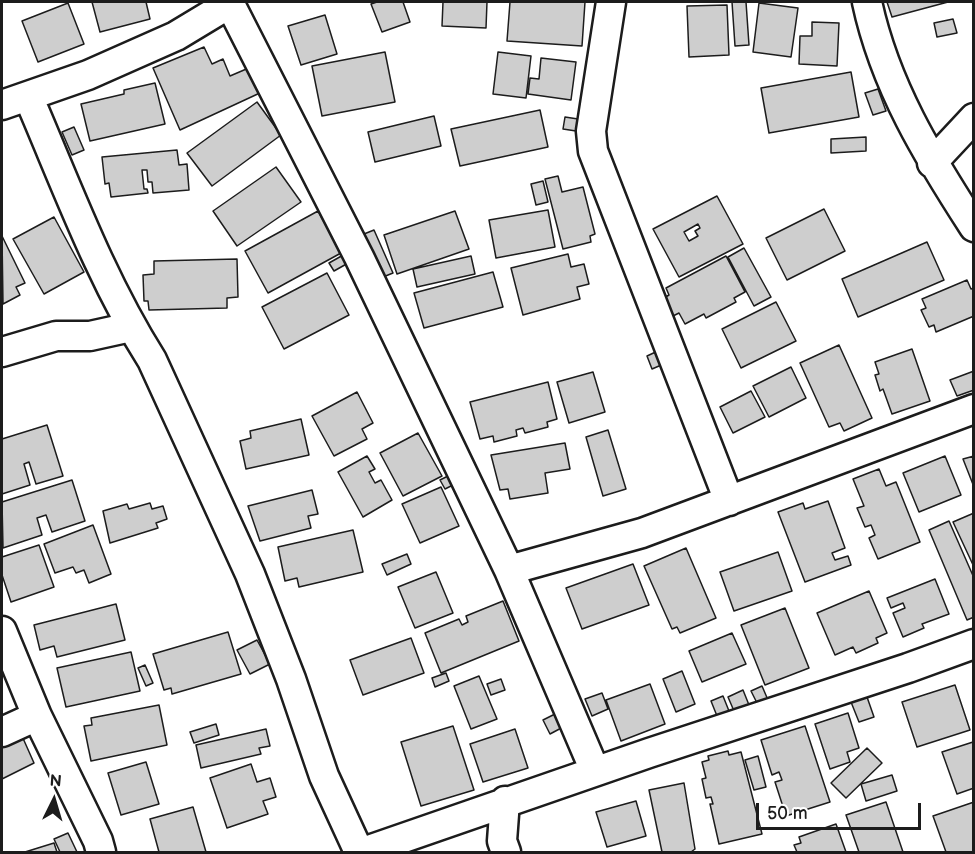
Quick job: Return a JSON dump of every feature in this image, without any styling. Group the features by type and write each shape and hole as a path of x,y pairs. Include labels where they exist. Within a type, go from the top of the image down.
{"street":[{"path":"611,2 591,131 593,151 729,501"},
{"path":"867,2 875,37 899,100 932,163 974,227"},
{"path":"596,771 509,570 359,257 229,3 176,36 88,75 15,101 131,327 152,360 250,574 291,679 324,776 361,852 505,801 972,648"},
{"path":"932,163 974,118"},
{"path":"2,352 56,336 90,336 131,327"},
{"path":"509,570 642,533 974,409"},
{"path":"2,631 37,716 101,852"},
{"path":"2,732 37,716"},
{"path":"504,847 505,801"},
{"path":"473,812 504,847"}],"building":[{"path":"92,2 146,2 150,19 100,32"},
{"path":"403,2 410,22 382,32 371,4"},
{"path":"443,2 487,2 486,28 442,26"},
{"path":"510,2 585,2 582,46 507,41"},
{"path":"732,2 746,2 749,45 735,46"},
{"path":"887,2 948,2 892,17"},
{"path":"68,3 84,44 38,62 22,21"},
{"path":"759,3 798,8 791,57 753,52"},
{"path":"727,5 729,55 689,57 687,6"},
{"path":"325,15 337,54 301,65 288,26"},
{"path":"953,19 957,33 937,37 934,23"},
{"path":"812,22 839,23 837,66 799,64 800,36 812,36"},
{"path":"204,47 212,64 223,59 230,76 251,67 262,92 180,130 153,68"},
{"path":"385,52 395,102 322,116 312,66"},
{"path":"498,52 531,56 526,98 493,94"},
{"path":"541,58 576,62 571,100 528,94 530,78 539,79"},
{"path":"851,72 859,117 769,133 761,88"},
{"path":"155,83 165,124 90,141 81,104 124,94 124,90"},
{"path":"878,89 886,111 873,115 865,93"},
{"path":"257,102 281,135 212,186 187,153"},
{"path":"540,110 548,147 460,166 451,129"},
{"path":"434,116 441,146 375,162 368,132"},
{"path":"565,117 578,119 576,131 563,129"},
{"path":"74,127 84,150 72,155 62,132"},
{"path":"866,137 866,151 831,153 831,139"},
{"path":"177,150 179,165 187,164 189,190 153,193 152,182 148,182 147,170 142,170 144,189 147,189 148,193 111,197 109,183 105,184 102,157"},
{"path":"276,167 301,202 237,246 213,211"},
{"path":"558,176 562,192 583,187 595,234 590,236 591,242 563,249 545,179"},
{"path":"543,181 548,202 536,205 531,184"},
{"path":"717,196 743,244 679,277 653,229","holes":["698,224 700,228 695,231 698,236 689,241 684,232"]},
{"path":"824,209 845,251 787,280 766,238"},
{"path":"548,210 555,247 496,258 489,220"},
{"path":"318,211 341,253 268,293 245,251"},
{"path":"455,211 469,249 397,274 384,235"},
{"path":"54,217 84,272 44,294 13,239"},
{"path":"374,230 393,273 383,277 364,234"},
{"path":"2,236 25,283 16,287 20,295 3,304"},
{"path":"927,242 944,280 858,317 842,279"},
{"path":"744,248 771,297 754,306 728,257"},
{"path":"345,254 350,262 334,271 329,263"},
{"path":"568,254 571,267 584,264 589,284 577,287 580,299 523,315 511,268"},
{"path":"471,256 475,274 417,287 413,269"},
{"path":"726,256 745,292 734,298 736,302 706,318 704,314 685,324 679,313 673,316 664,298 669,295 666,288"},
{"path":"237,259 238,297 227,298 227,308 149,310 148,301 144,301 143,275 154,274 154,261"},
{"path":"493,272 503,307 424,328 414,293"},
{"path":"327,273 349,315 284,349 262,307"},
{"path":"967,280 971,289 974,288 974,316 936,332 934,325 929,327 921,310 926,308 922,299"},
{"path":"776,302 796,341 741,368 722,329"},
{"path":"839,345 872,418 844,431 840,423 829,427 800,363"},
{"path":"912,349 930,401 892,414 883,389 880,391 875,375 879,374 875,362"},
{"path":"660,350 666,363 652,369 647,356"},
{"path":"791,367 806,398 769,417 753,386"},
{"path":"974,371 974,390 957,396 950,380"},
{"path":"593,372 605,412 569,423 557,382"},
{"path":"548,382 557,419 547,422 548,427 525,433 523,428 516,430 517,436 494,442 493,436 480,439 470,402"},
{"path":"751,391 765,417 733,433 720,407"},
{"path":"357,392 373,423 362,429 367,439 334,456 312,416"},
{"path":"301,419 309,455 246,469 240,441 251,438 250,431"},
{"path":"47,425 63,476 36,484 29,462 24,464 30,485 2,494 2,439"},
{"path":"608,430 626,489 603,496 586,437"},
{"path":"418,433 442,476 403,496 380,453"},
{"path":"565,443 570,469 545,473 548,493 510,499 508,489 500,490 491,455"},
{"path":"367,456 375,469 369,472 375,483 381,480 392,500 363,517 338,472"},
{"path":"945,456 961,495 919,512 903,473"},
{"path":"974,456 974,487 963,459"},
{"path":"879,469 886,486 896,482 920,542 878,559 869,538 875,535 871,525 865,527 857,508 864,506 853,479"},
{"path":"454,473 459,482 445,489 440,480"},
{"path":"72,480 85,521 52,532 46,515 37,518 42,535 3,548 2,502"},
{"path":"441,487 459,526 420,543 402,504"},
{"path":"312,490 318,514 308,516 311,528 260,541 248,506"},
{"path":"828,501 845,548 832,553 835,560 848,556 851,565 805,582 778,512 803,503 805,509"},
{"path":"150,503 152,509 163,506 167,519 156,523 158,528 110,543 103,511 127,504 129,509"},
{"path":"974,513 974,567 953,522"},
{"path":"949,521 974,578 974,617 967,620 929,530"},
{"path":"93,525 111,574 89,583 84,570 76,573 73,567 55,573 44,544"},
{"path":"353,530 363,572 299,587 297,578 285,581 278,547"},
{"path":"39,545 54,587 11,602 2,575 2,557"},
{"path":"686,548 716,618 680,633 677,627 672,629 644,566"},
{"path":"778,552 792,591 734,611 720,572"},
{"path":"407,554 411,564 387,575 382,564"},
{"path":"633,564 649,605 582,629 566,588"},
{"path":"436,572 453,613 415,628 398,587"},
{"path":"935,579 949,614 922,624 924,628 903,637 893,613 905,608 903,603 891,608 887,598"},
{"path":"869,591 887,633 876,638 878,643 856,653 853,647 835,655 817,613"},
{"path":"503,601 519,641 441,673 425,633 459,619 462,625 468,622 466,616"},
{"path":"116,604 125,640 57,657 54,646 40,650 34,625"},
{"path":"785,608 809,668 765,685 741,625"},
{"path":"228,632 241,674 172,694 171,688 164,690 153,654"},
{"path":"732,633 746,664 702,682 689,651"},
{"path":"411,638 424,673 363,695 350,660"},
{"path":"257,640 270,664 250,674 237,650"},
{"path":"131,652 140,691 66,707 57,668"},
{"path":"145,665 153,683 146,686 138,668"},
{"path":"682,671 695,704 676,712 663,679"},
{"path":"446,673 449,681 435,687 432,678"},
{"path":"479,676 497,719 471,729 454,686"},
{"path":"501,679 505,690 491,695 487,684"},
{"path":"650,684 665,724 621,741 606,700"},
{"path":"955,685 970,730 917,747 902,702"},
{"path":"762,686 768,700 758,705 751,691"},
{"path":"743,690 749,705 734,711 728,697"},
{"path":"602,693 608,709 592,716 585,699"},
{"path":"723,696 729,711 717,716 711,701"},
{"path":"867,697 874,717 859,722 851,702"},
{"path":"159,705 167,745 91,761 84,726 92,725 91,718"},
{"path":"559,712 565,726 550,734 543,720"},
{"path":"848,713 859,748 847,752 850,762 830,769 815,724"},
{"path":"216,724 219,735 194,743 190,732"},
{"path":"453,726 474,790 421,806 401,742"},
{"path":"805,726 830,802 786,816 775,782 782,780 779,772 772,775 761,740"},
{"path":"18,727 34,763 2,779 2,735"},
{"path":"266,729 270,746 259,748 261,754 201,768 196,745"},
{"path":"515,729 528,768 483,782 470,744"},
{"path":"973,742 974,788 957,794 942,752"},
{"path":"867,748 882,763 846,798 831,783"},
{"path":"728,751 729,755 741,752 762,834 719,844 710,804 713,804 711,797 706,798 702,779 706,778 702,762 709,760 708,756"},
{"path":"758,756 766,787 754,790 745,760"},
{"path":"146,762 159,804 121,815 108,773"},
{"path":"251,764 257,782 270,778 276,797 263,801 268,814 227,828 210,778"},
{"path":"892,775 897,791 866,801 861,784"},
{"path":"684,783 695,849 691,852 662,852 649,790"},
{"path":"636,801 646,836 607,847 596,812"},
{"path":"886,802 903,852 859,852 846,815"},
{"path":"974,802 974,852 946,852 933,816"},
{"path":"193,807 206,852 159,852 150,819"},
{"path":"836,824 846,852 797,852 794,845 801,843 799,837"},
{"path":"68,833 77,852 60,852 54,839"},
{"path":"54,843 57,852 25,852"}]}
